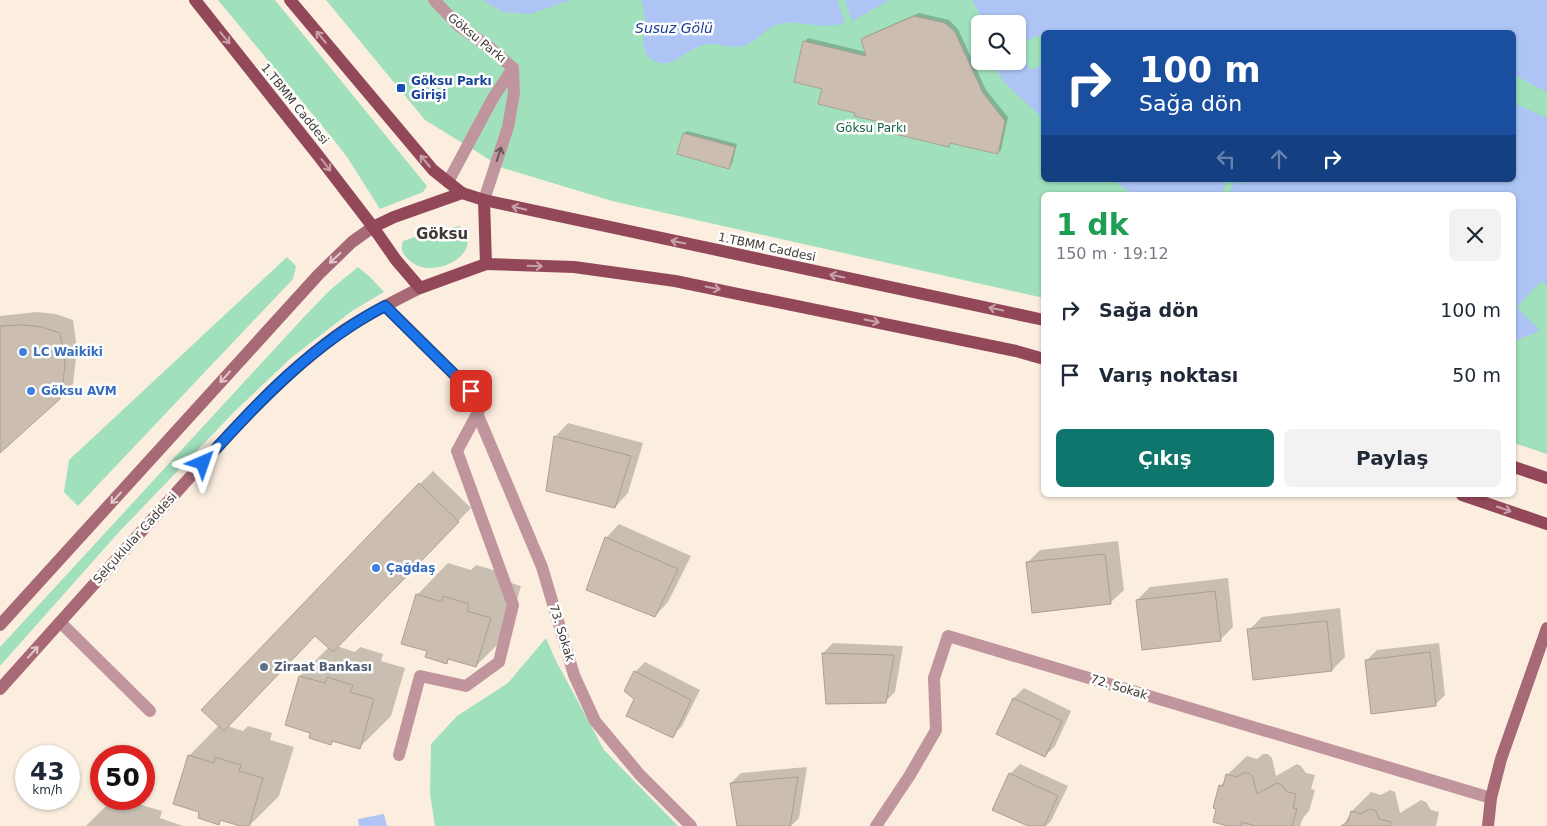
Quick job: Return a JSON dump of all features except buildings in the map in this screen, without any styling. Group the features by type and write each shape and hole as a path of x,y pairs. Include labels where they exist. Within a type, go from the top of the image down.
{"main road":[{"name":"1.TBMM Caddesi","path":"195,0 317,154 396,260 420,288"},
{"path":"290,0 433,170 462,193"},
{"name":"1.TBMM Caddesi","path":"462,193 484,200 1041,319"},
{"path":"0,625 319,274 352,242 373,227 394,217 462,193"},
{"path":"484,200 486,264"},
{"path":"420,288 486,264 574,267 675,281 1016,351 1041,358"},
{"name":"Selçuklular Caddesi","path":"0,689 216,449 273,390 323,345 385,306 420,288"},
{"path":"1516,468 1547,478"},
{"path":"1468,497 1547,524"},
{"path":"1488,826 1490,798 1501,759 1547,628"}],"street":[{"name":"Göksu Parkı","path":"434,0 459,26 489,47 513,68 492,98 448,182"},
{"path":"484,200 508,128 514,93 513,68"},
{"name":"73. Sokak","path":"385,306 483,403 477,414 542,567 574,674 595,721 640,775 691,826"},
{"path":"399,755 420,676 466,686 500,662 513,605 457,451 477,414"},
{"path":"60,622 150,711"},
{"name":"72. Sokak","path":"876,826 910,775 936,730 934,678 948,636 1490,798"}],"green space":[{"path":"218,0 275,0 427,186 423,192 380,209 347,157"},
{"name":"Göksu Parkı","path":"326,0 1547,0 1547,454 1516,444 1516,192 1041,192 1041,297 612,201 503,168 425,120"},
{"path":"460,226 467,236 467,246 462,255 453,262 442,267 429,268 417,265 407,258 403,252 403,241 430,232"},
{"path":"287,257 296,266 293,279 78,506 64,492 69,460"},
{"path":"358,267 384,292 352,311 291,358 235,411 119,532 0,666 0,647 303,318 330,290"},
{"path":"546,638 555,659 604,750 678,826 435,826 430,794 431,744 457,716 508,683"}],"water":[{"path":"483,0 571,0 530,14 503,12"},
{"name":"Susuz Gölü","path":"641,0 837,0 845,23 830,26 792,23 778,24 744,46 734,47 708,44 696,48 671,62 658,63 647,55 645,50 645,19"},
{"path":"845,0 890,0 852,21"},
{"path":"972,0 1547,0 1547,92 1516,76 1516,30 1041,30 1041,35 1026,40 1026,15 980,15"},
{"path":"1026,60 1030,70 1041,66 1041,116 1005,83 996,70 1026,70"},
{"path":"1516,104 1547,118 1547,286 1541,281 1517,307 1540,331 1516,340 1516,192 1230,192 1234,182 1245,184 1246,182 1516,182"},
{"path":"1116,182 1226,182 1222,192 1130,192"},
{"path":"384,814 387,826 359,826 358,819"}],"place":[{"name":"Göksu Parkı Girişi","path":"401,88"},
{"name":"LC Waikiki","path":"23,352"},
{"name":"Göksu AVM","path":"31,391"},
{"name":"Çağdaş","path":"376,568"},
{"name":"Ziraat Bankası","path":"264,667"}],"district":[{"name":"Göksu","path":"442,234"}],"route":[{"path":"203,463 273,390 323,345 344,330 385,306 471,391"}]}
